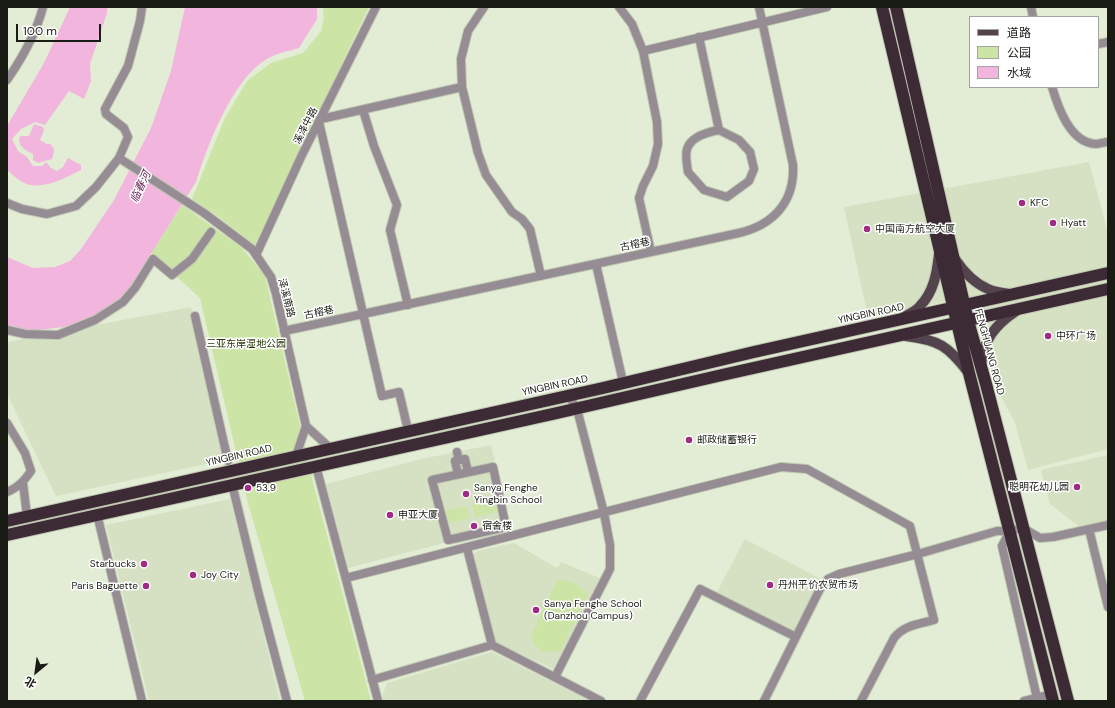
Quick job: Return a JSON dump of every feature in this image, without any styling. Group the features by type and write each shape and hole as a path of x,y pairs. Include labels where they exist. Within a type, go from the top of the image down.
{"highway":[{"name":"FENGHUANG ROAD","path":"882,7 940,250 963,323 981,370 1068,701"},
{"name":"FENGHUANG ROAD","path":"896,7 953,255 959,307"},
{"name":"YINGBIN ROAD","path":"7,521 408,430 603,388 754,352 1108,273"},
{"path":"7,535 1108,290"},
{"name":"FENGHUANG ROAD","path":"963,323 969,373 1052,698"},
{"path":"603,388 600,396 605,402"},
{"path":"577,408 603,388"},
{"path":"554,398 557,413"}],"main road":[{"path":"900,320 920,307 930,293 936,275 940,250"},
{"path":"953,255 962,270 975,282 989,290 1014,295"},
{"path":"981,370 982,354 988,338 1002,320 1016,310"},
{"path":"902,336 926,338 942,344 957,358 969,373"}],"street":[{"path":"7,80 30,43 39,22 43,7"},
{"path":"7,203 22,209 47,214 76,206 96,187 118,158 128,137 124,128 106,114 105,109 128,66 140,22 142,7"},
{"name":"溪泽中路","path":"256,255 301,157 376,7"},
{"path":"484,7 468,31 462,52 462,88 478,153 486,175 512,212 522,219 530,229 541,276"},
{"path":"619,7 632,24 643,51 657,122 658,144 653,166 639,198 651,252"},
{"name":"古榕巷","path":"284,331 739,234 756,228 775,216 787,198 793,178 793,165 759,7"},
{"path":"643,51 827,7"},
{"path":"699,37 719,130"},
{"path":"408,430 399,392 382,396 320,121 462,88"},
{"path":"1052,88 1058,107 1074,134 1088,142 1096,144 1108,142"},
{"path":"363,110 374,146 397,205 390,230 408,304"},
{"path":"719,130 739,140 750,152 754,169 749,181 727,197 704,190 688,172 687,150 691,142 704,133 719,130"},
{"name":"泽溪南路","path":"118,158 196,207 252,249 271,277 306,426"},
{"path":"7,330 25,334 58,334 95,320 123,302 135,288 153,259 172,275 192,259 211,232"},
{"path":"596,264 623,382"},
{"path":"195,316 228,461"},
{"path":"555,677 610,569 610,545 604,513 577,408 568,395"},
{"path":"7,423 25,453 32,471 23,483 7,492"},
{"path":"296,456 306,426 330,448"},
{"path":"458,474 455,461 458,456 465,459 468,472"},
{"path":"316,466 378,701"},
{"path":"493,468 506,528 448,540 432,480 458,474 493,468"},
{"path":"346,578 781,468 806,469 906,523 912,530 934,620 907,627 898,632 861,701"},
{"path":"23,483 27,516"},
{"path":"232,484 287,701"},
{"path":"97,514 142,701"},
{"path":"764,701 821,587 828,579 839,574 918,554 997,531 1010,531 1023,528 1040,538 1053,537 1108,525"},
{"path":"1089,529 1108,607"},
{"path":"1010,531 1002,546 1037,698"},
{"path":"467,548 492,645"},
{"path":"640,701 700,589 796,637"},
{"path":"372,680 492,645 601,701"},
{"path":"1024,701 1037,698 1052,698"}],"shaded area":[{"path":"1089,162 1108,233 1108,449 1028,470 1015,423 994,383 983,329 973,296 868,317 844,207"},
{"path":"191,307 225,460 56,496 7,394 7,342"},
{"path":"491,445 510,529 444,543 348,568 326,484 421,459"},
{"name":"聪明花幼儿园","path":"1108,455 1108,523 1081,528 1050,504 1041,470"},
{"path":"230,499 280,701 149,701 106,525"},
{"path":"745,539 821,579 793,632 717,592"},
{"name":"Sanya Fenghe School (Danzhou Campus)","path":"514,543 557,568 561,562 602,579 553,669 494,641 473,555 477,551"},
{"path":"492,652 590,701 383,701 383,694 387,683"}],"green space":[{"path":"323,7 369,7 255,245 216,215 192,199 225,118 247,81 271,63 303,53 321,31 324,18"},
{"name":"三亚东岸湿地公园","path":"182,205 241,247 265,276 314,486 371,701 305,701 248,503 200,298 151,253"},
{"path":"495,500 498,512 475,517 472,505"},
{"path":"466,506 470,518 449,523 445,511"},
{"path":"557,580 574,583 582,588 588,595 560,651 543,652 534,645 531,636"}],"water":[{"path":"70,7 107,7 107,13 90,64 91,81 84,99 69,91 45,125 35,122 21,129 12,139 18,151 27,157 33,166 42,166 46,162 51,168 57,171 63,167 68,158 81,165 81,170 52,183 44,185 29,185 20,181 7,170 7,126 44,63"},
{"name":"临春河","path":"185,7 317,7 317,19 299,48 267,59 255,68 243,81 232,97 214,132 196,182 125,295 97,315 64,327 29,331 7,328 7,257 33,268 55,267 70,261 81,249 114,200 151,128 171,71"},
{"path":"34,124 43,127 44,130 40,140 50,144 53,147 54,151 52,159 38,163 33,160 33,154 21,145 19,139 20,136 29,136"}],"place":[{"name":"KFC","path":"1022,203"},
{"name":"Hyatt","path":"1053,223"},
{"name":"中国南方航空大厦","path":"867,229"},
{"name":"中环广场","path":"1048,336"},
{"name":"邮政储蓄银行","path":"689,440"},
{"name":"聪明花幼儿园","path":"1077,487"},
{"name":"53,9","path":"248,488"},
{"name":"Sanya Fenghe Yingbin School","path":"466,494"},
{"name":"申亚大厦","path":"390,515"},
{"name":"宿舍楼","path":"474,526"},
{"name":"Starbucks","path":"144,564"},
{"name":"Joy City","path":"193,575"},
{"name":"丹州平价农贸市场","path":"770,585"},
{"name":"Paris Baguette","path":"146,586"},
{"name":"Sanya Fenghe School (Danzhou Campus)","path":"536,610"}]}
